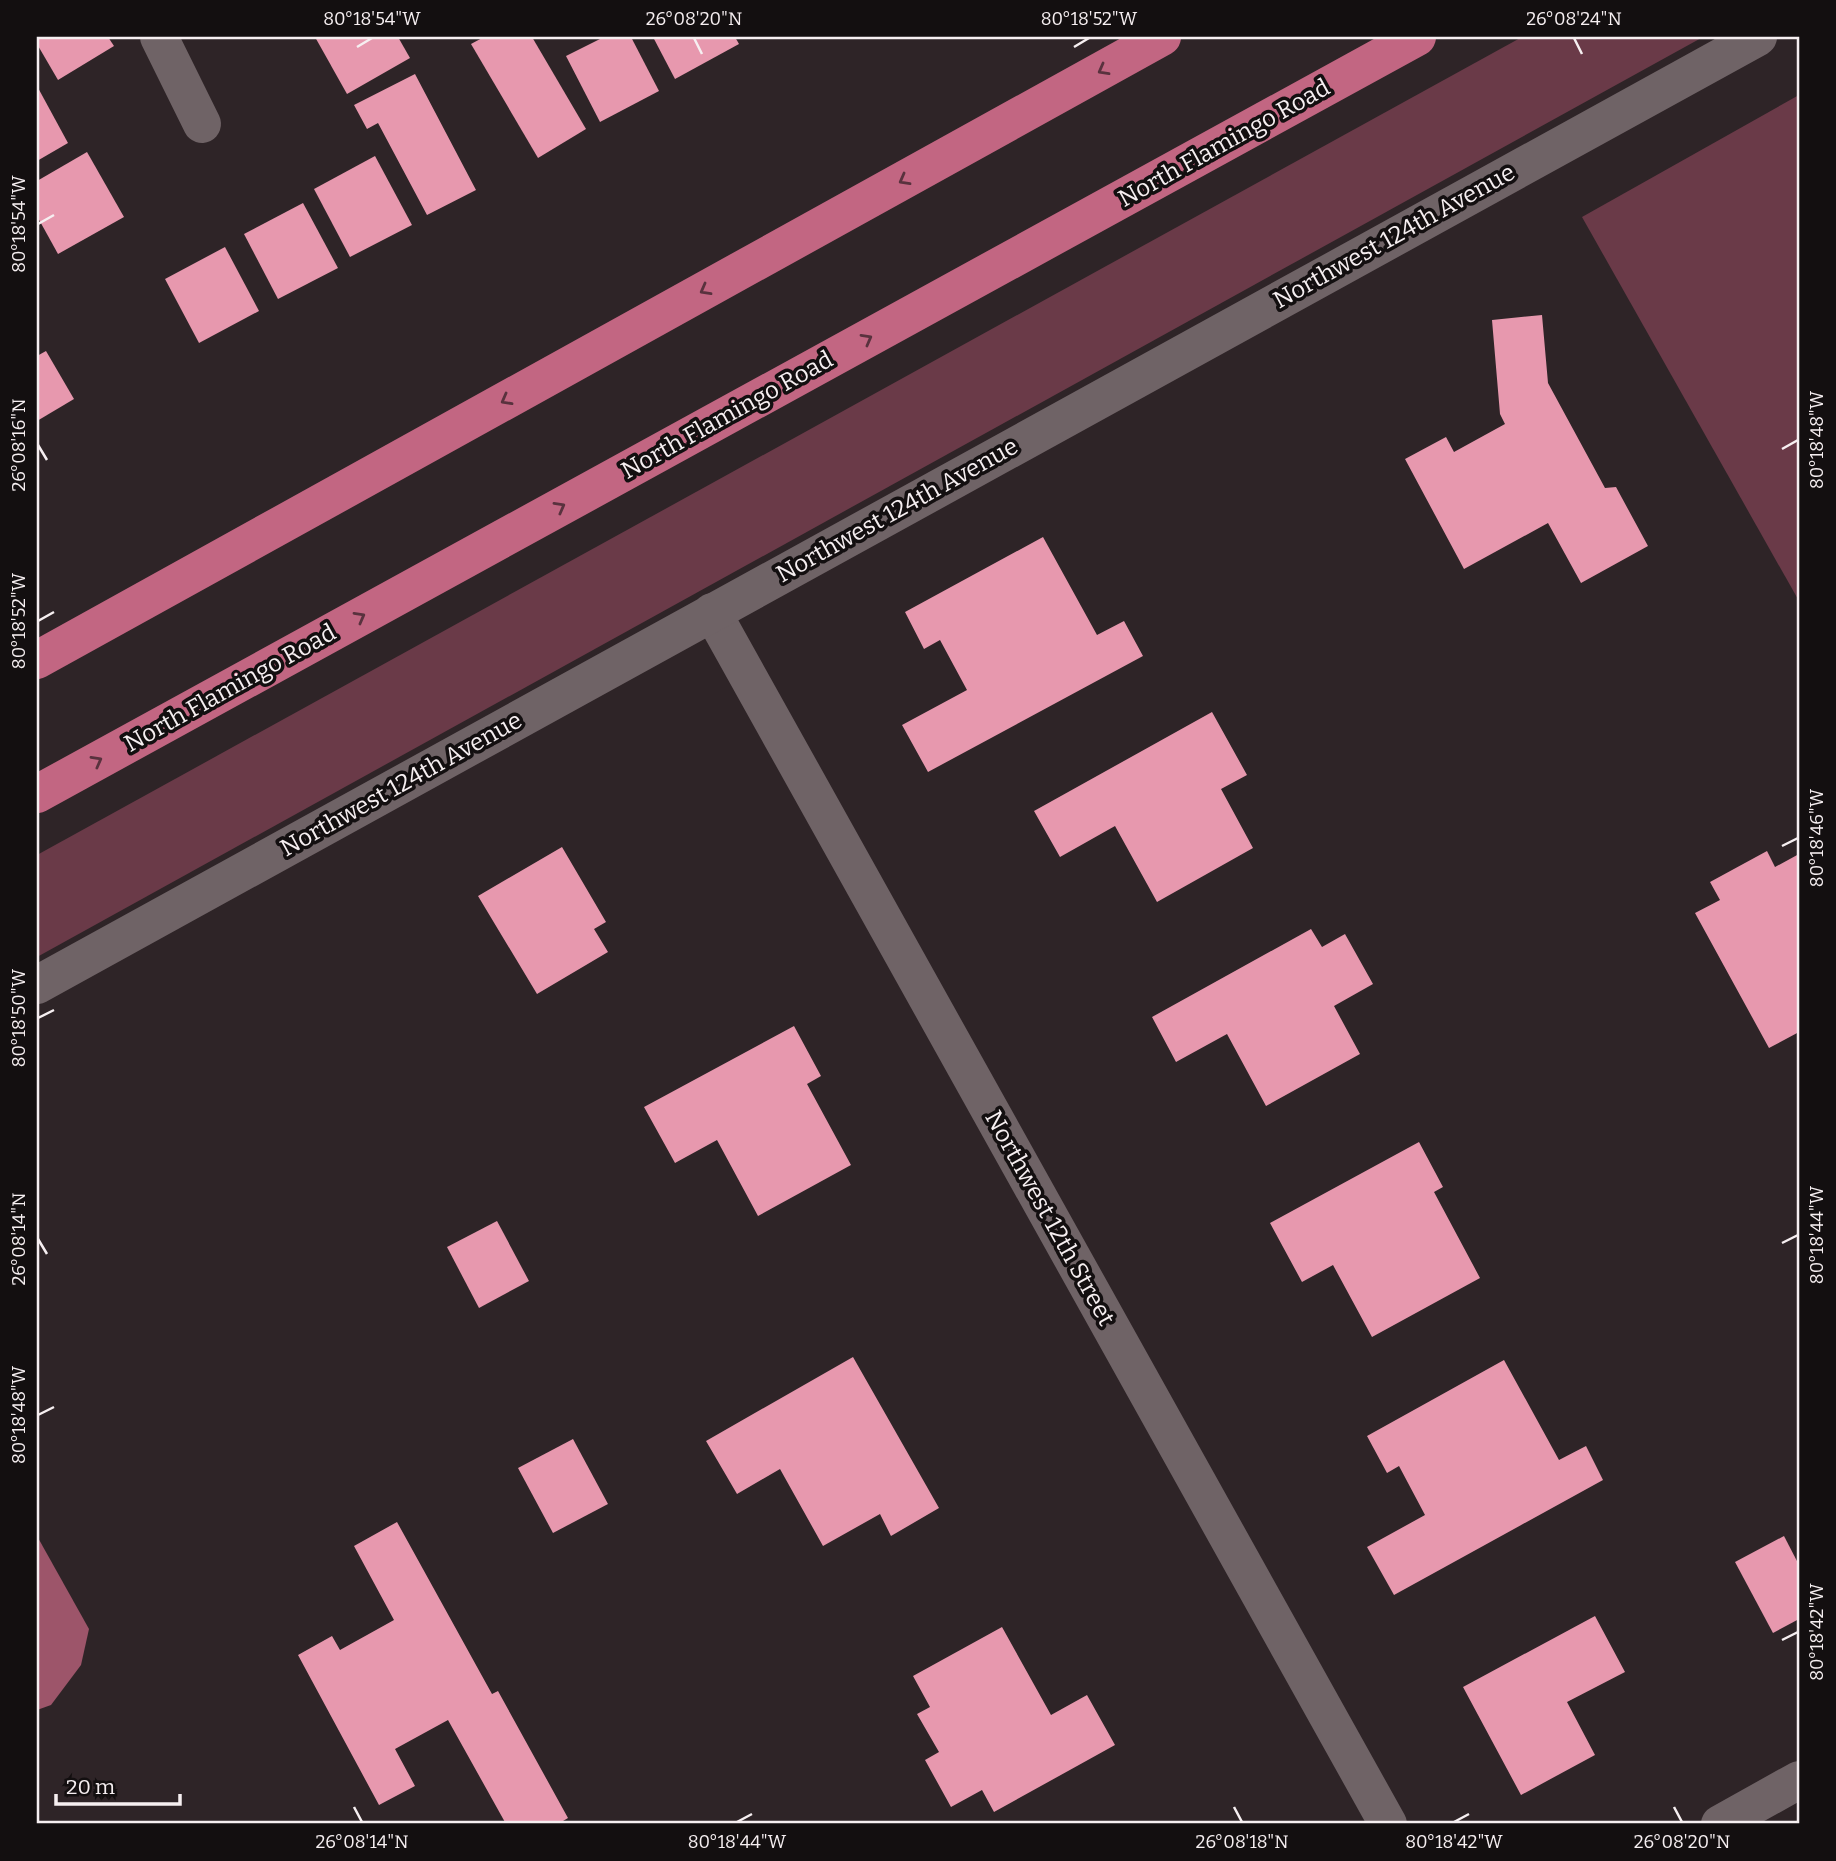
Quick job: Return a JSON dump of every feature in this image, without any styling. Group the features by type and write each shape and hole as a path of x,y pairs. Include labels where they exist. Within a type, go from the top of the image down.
{"highway":[{"path":"37,660 1162,37"},
{"name":"North Flamingo Road","path":"37,794 1417,37"}],"street":[{"path":"159,37 202,124"},
{"name":"Northwest 124th Avenue","path":"37,985 1758,37"},
{"name":"Northwest 12th Street","path":"712,612 1388,1824"},
{"path":"1720,1824 1799,1780"}],"shaded area":[{"path":"1522,37 1703,37 37,957 37,855"},
{"path":"1799,95 1799,601 1582,217"},
{"path":"37,1536 89,1629 81,1665 51,1705 37,1710"}],"building":[{"path":"37,37 108,37 114,46 58,80 37,44"},
{"path":"315,37 398,37 410,58 347,94"},
{"path":"484,37 532,37 586,129 538,158 471,44"},
{"path":"604,37 631,37 659,91 600,122 566,56"},
{"path":"653,37 735,37 739,44 675,79"},
{"path":"415,74 476,190 427,215 378,123 367,129 354,105"},
{"path":"37,86 68,143 37,161"},
{"path":"87,152 124,217 58,254 37,216 37,181"},
{"path":"375,156 412,225 350,257 314,189"},
{"path":"303,203 338,268 278,299 244,234"},
{"path":"225,247 259,311 199,343 165,279"},
{"path":"1542,315 1548,383 1605,488 1616,487 1648,546 1581,583 1548,523 1464,569 1405,459 1446,437 1454,452 1505,424 1500,414 1492,320"},
{"path":"46,351 74,399 37,421 37,356"},
{"path":"1043,537 1097,635 1124,621 1143,656 928,772 902,725 967,690 940,640 924,649 905,612"},
{"path":"1212,712 1247,775 1221,789 1253,848 1157,902 1115,826 1060,857 1034,811"},
{"path":"562,847 606,922 594,929 608,952 537,994 478,896"},
{"path":"1767,851 1775,867 1799,854 1799,1032 1769,1048 1695,913 1720,900 1710,882"},
{"path":"1311,929 1322,947 1345,934 1373,984 1334,1006 1360,1054 1266,1106 1227,1034 1176,1062 1152,1017"},
{"path":"794,1026 821,1076 807,1084 851,1165 758,1216 717,1140 675,1163 644,1107"},
{"path":"1419,1142 1443,1187 1434,1192 1480,1278 1372,1337 1333,1265 1302,1282 1270,1223"},
{"path":"497,1221 529,1281 479,1308 447,1247"},
{"path":"853,1357 939,1508 891,1536 880,1514 823,1546 780,1469 737,1494 706,1441"},
{"path":"1504,1360 1559,1460 1586,1446 1603,1480 1394,1595 1367,1547 1425,1515 1399,1466 1387,1473 1367,1436"},
{"path":"573,1439 608,1504 553,1533 518,1468"},
{"path":"397,1522 492,1694 498,1691 568,1818 558,1824 506,1824 448,1720 395,1749 415,1786 379,1805 298,1655 332,1636 340,1650 394,1620 354,1546"},
{"path":"1784,1536 1799,1565 1799,1619 1773,1633 1735,1562"},
{"path":"1595,1616 1625,1672 1567,1702 1595,1755 1521,1795 1463,1687"},
{"path":"1002,1627 1051,1715 1087,1695 1115,1745 994,1812 982,1790 951,1807 925,1760 939,1752 917,1714 930,1707 913,1676"}]}
